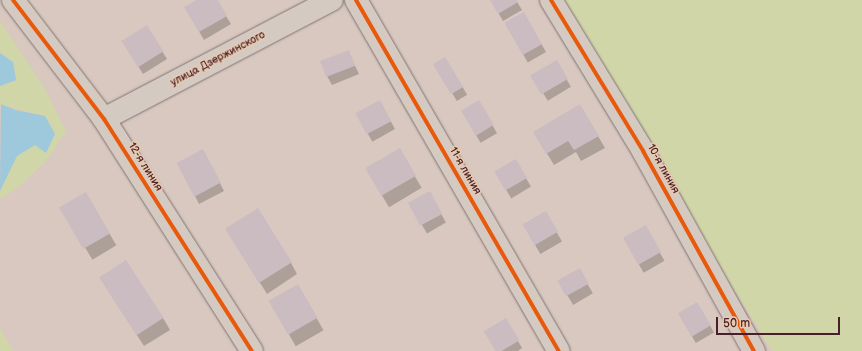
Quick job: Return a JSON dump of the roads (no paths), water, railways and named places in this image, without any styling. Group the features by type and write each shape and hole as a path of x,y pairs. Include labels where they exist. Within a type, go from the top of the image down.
{"street":[{"name":"12-я линия","path":"14,0 104,119 252,351"},
{"name":"улица Дзержинского","path":"104,119 332,0"},
{"name":"11-я линия","path":"356,0 559,351"},
{"name":"10-я линия","path":"551,0 643,151 754,351"}],"water":[{"path":"0,53 13,62 16,80 0,86"},
{"path":"1,104 15,110 45,116 55,134 46,153 35,145 17,156 0,191"}]}
